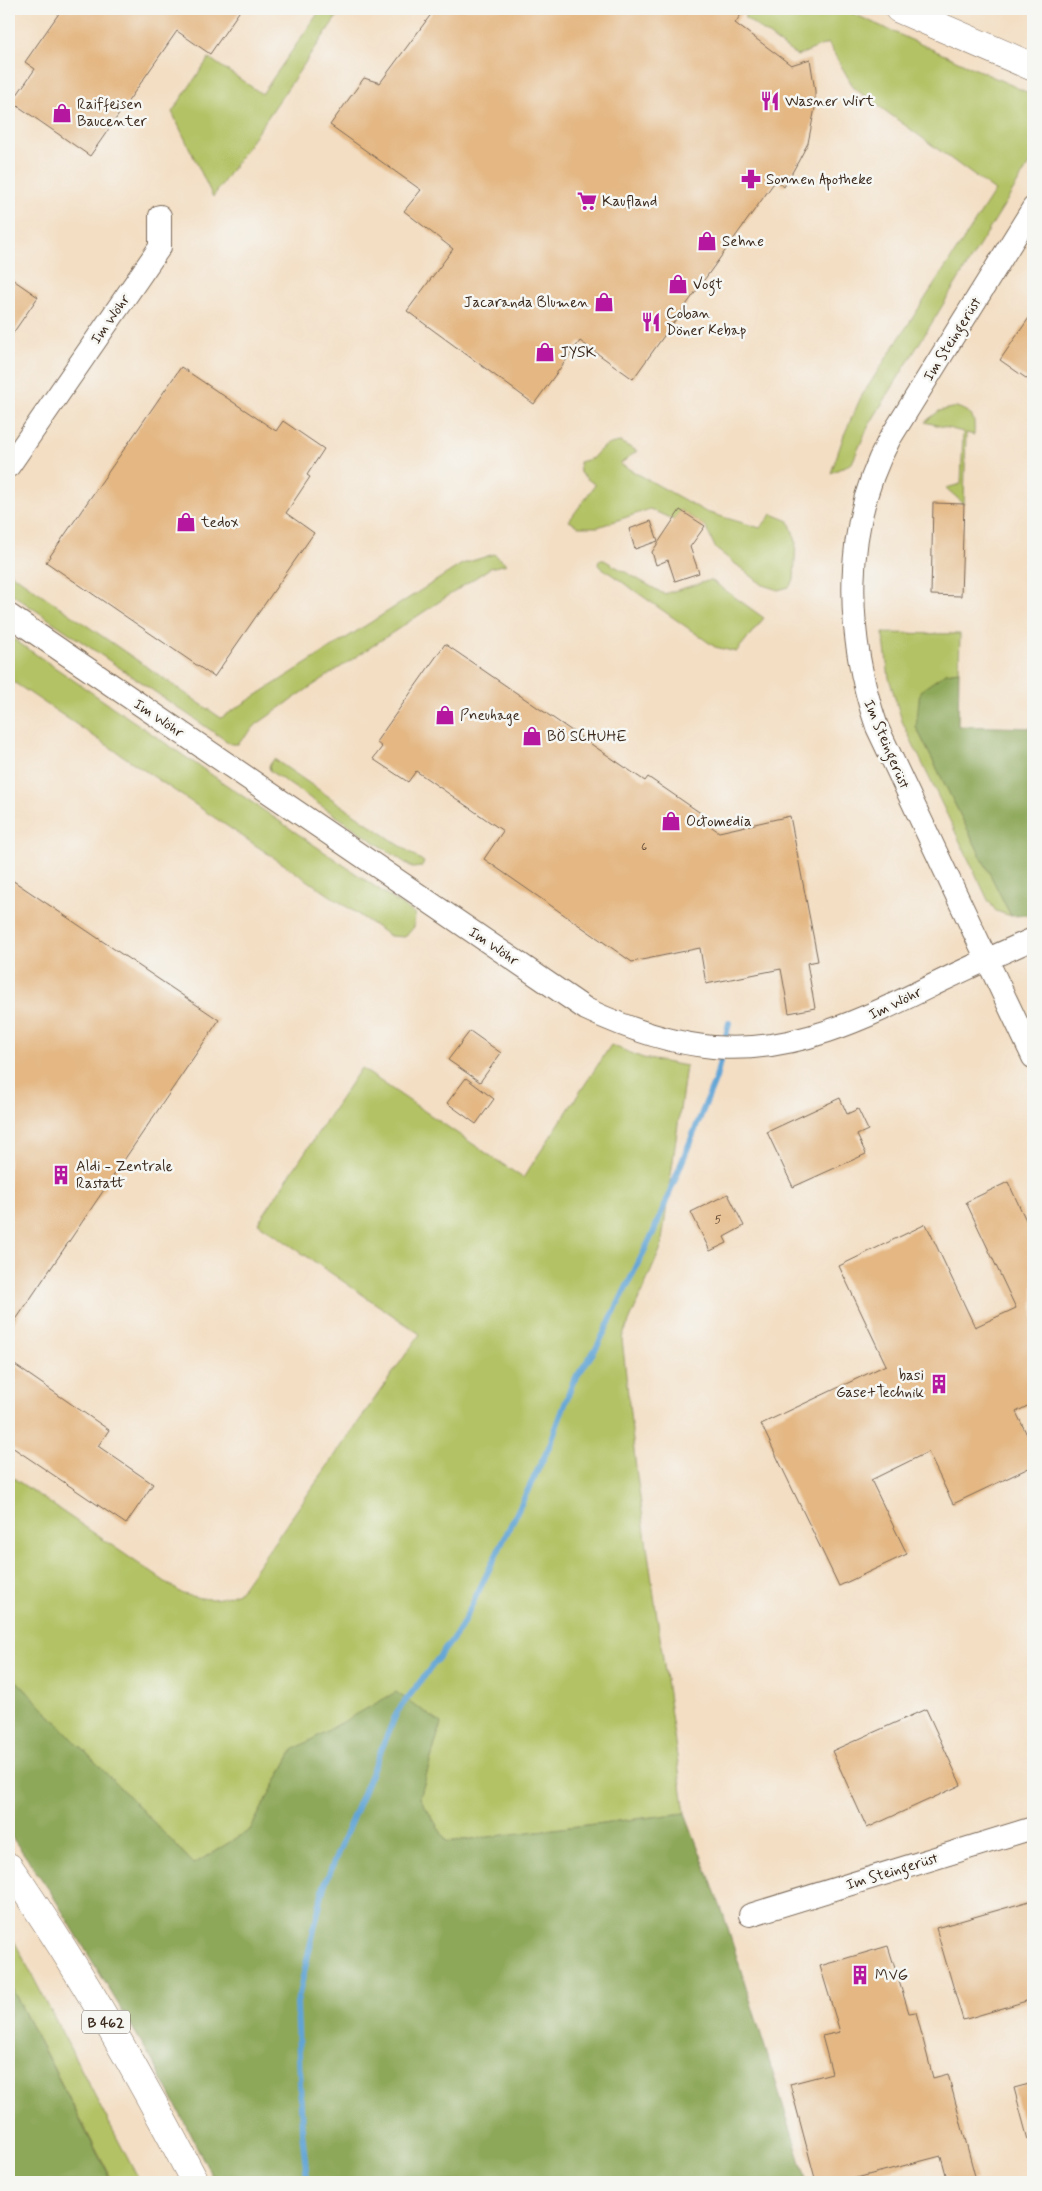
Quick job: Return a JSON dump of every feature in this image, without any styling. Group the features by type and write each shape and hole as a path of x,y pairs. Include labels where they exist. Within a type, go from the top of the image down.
{"main road":[{"path":"900,9 1033,67"},
{"name":"B 462","path":"9,1867 37,1907 147,2090 195,2182"}],"street":[{"name":"Im Steingerüst","path":"1033,209 880,457 860,518 855,546 854,575 858,653 866,694 874,719 1033,1057"},
{"name":"Im Wöhr","path":"9,466 160,247 160,216"},
{"name":"Im Wöhr","path":"9,615 586,1009 621,1025 668,1039 713,1047 748,1048 786,1043 827,1032 868,1017 987,959 1033,939"},
{"name":"Im Steingerüst","path":"750,1915 1033,1828"}],"green space":[{"path":"321,9 342,9 213,197 172,112 209,58 262,94"},
{"path":"750,9 843,9 1033,95 1033,158 868,427 852,463 831,473 844,435 861,397 995,191 854,88 828,43 797,56 744,17"},
{"path":"957,407 970,414 974,420 974,435 966,433 964,504 946,488 961,484 963,432 925,422 939,411"},
{"path":"620,442 637,451 620,464 706,512 760,528 772,514 789,521 796,541 794,580 789,587 778,590 763,585 716,549 705,526 680,510 674,520 650,509 598,527 580,527 569,521 595,485 580,473 579,462 593,458 608,445"},
{"path":"494,554 507,564 490,568 303,692 257,724 238,744 231,744 9,592 9,572 221,718 462,564"},
{"path":"599,560 604,560 664,594 711,580 764,618 736,652 715,647 598,565"},
{"path":"883,633 960,634 959,671 946,673 916,727 1011,916 996,911 988,900 902,721 889,678"},
{"path":"9,636 415,914 414,927 405,937 390,936 9,679"},
{"path":"959,671 958,726 1033,728 1032,915 1011,916 916,727 920,691 946,673"},
{"path":"274,759 424,862 421,867 413,868 270,771 269,766"},
{"path":"611,1045 643,1058 686,1066 661,1248 622,1338 636,1469 685,1813 447,1842 420,1798 441,1723 293,1750 250,1830 194,1864 9,1673 9,1475 183,1594 212,1599 225,1597 240,1591 420,1334 258,1223 361,1068 523,1178"},
{"path":"9,1673 194,1864 250,1830 293,1750 396,1692 441,1723 420,1798 447,1842 685,1813 723,1913 807,2182 215,2182 155,2065 50,1891 9,1833"},
{"path":"9,1931 140,2182 113,2182 9,1983"},
{"path":"9,1983 112,2182 9,2182"}],"building":[{"path":"62,9 241,9 210,54 177,31 90,156 12,102 35,69 25,62"},
{"name":"Kaufland","path":"435,9 745,9 735,23 791,65 810,59 815,91 815,108 808,143 798,162 784,187 776,180 633,379 580,341 534,404 407,311 453,249 404,211 421,190 330,125 364,78 380,83"},
{"path":"9,277 38,297 9,339"},
{"path":"1033,312 1033,383 1000,360"},
{"name":"tedox","path":"181,367 276,431 283,421 324,449 307,475 310,477 286,513 314,533 214,677 46,562"},
{"path":"933,503 964,504 961,596 931,595"},
{"path":"680,510 705,526 690,547 699,573 675,581 668,560 656,565 652,552"},
{"path":"651,521 658,541 635,549 629,529"},
{"path":"445,644 645,781 648,777 702,814 699,818 719,832 790,816 818,961 807,963 815,1008 789,1013 781,969 706,984 700,948 632,962 484,859 503,831 416,771 408,782 373,759 382,747 376,742"},
{"name":"Aldi - Zentrale Rastatt","path":"9,878 219,1020 9,1330"},
{"path":"470,1031 501,1053 480,1082 448,1060"},
{"path":"466,1078 494,1099 476,1124 447,1103"},
{"path":"840,1098 847,1114 858,1109 868,1130 857,1135 866,1154 793,1187 767,1132"},
{"name":"basi Gase+Technik","path":"1008,1182 1033,1235 1033,1403 1016,1412 1033,1447 1033,1466 953,1504 928,1452 871,1480 907,1554 839,1586 761,1424 886,1365 839,1266 926,1224 975,1327 1016,1308 966,1202"},
{"path":"728,1194 744,1226 724,1237 727,1243 710,1251 691,1212"},
{"path":"9,1361 109,1430 98,1446 153,1484 126,1524 9,1445"},
{"path":"926,1709 961,1785 867,1828 832,1751"},
{"path":"1033,1900 1033,1999 963,2020 936,1928"},
{"path":"888,1946 909,2013 916,2012 933,2078 948,2074 976,2180 948,2182 941,2156 841,2182 816,2182 790,2084 832,2073 822,2036 840,2032 820,1966"},
{"path":"1033,2083 1033,2140 1028,2140 1014,2088"}],"waterway":[{"path":"306,2182 297,2003 324,1886 397,1712 459,1631 549,1447 573,1382 597,1347 654,1231 716,1078 729,1023"}],"place":[{"name":"Wasner Wirt","path":"770,101"},
{"name":"Raiffeisen Baucenter","path":"62,113"},
{"name":"Sonnen Apotheke","path":"751,179"},
{"name":"Kaufland","path":"587,201"},
{"name":"Sehne","path":"707,241"},
{"name":"Vogt","path":"678,284"},
{"name":"Jacaranda Blumen","path":"604,302"},
{"name":"Coban Döner Kebap","path":"651,322"},
{"name":"JYSK","path":"545,352"},
{"name":"tedox","path":"186,522"},
{"name":"Pneuhage","path":"445,715"},
{"name":"BÖ SCHUHE","path":"532,736"},
{"name":"Octomedia","path":"671,821"},
{"name":"Aldi - Zentrale Rastatt","path":"61,1175"},
{"name":"basi Gase+Technik","path":"939,1384"},
{"name":"MVG","path":"860,1975"}]}
